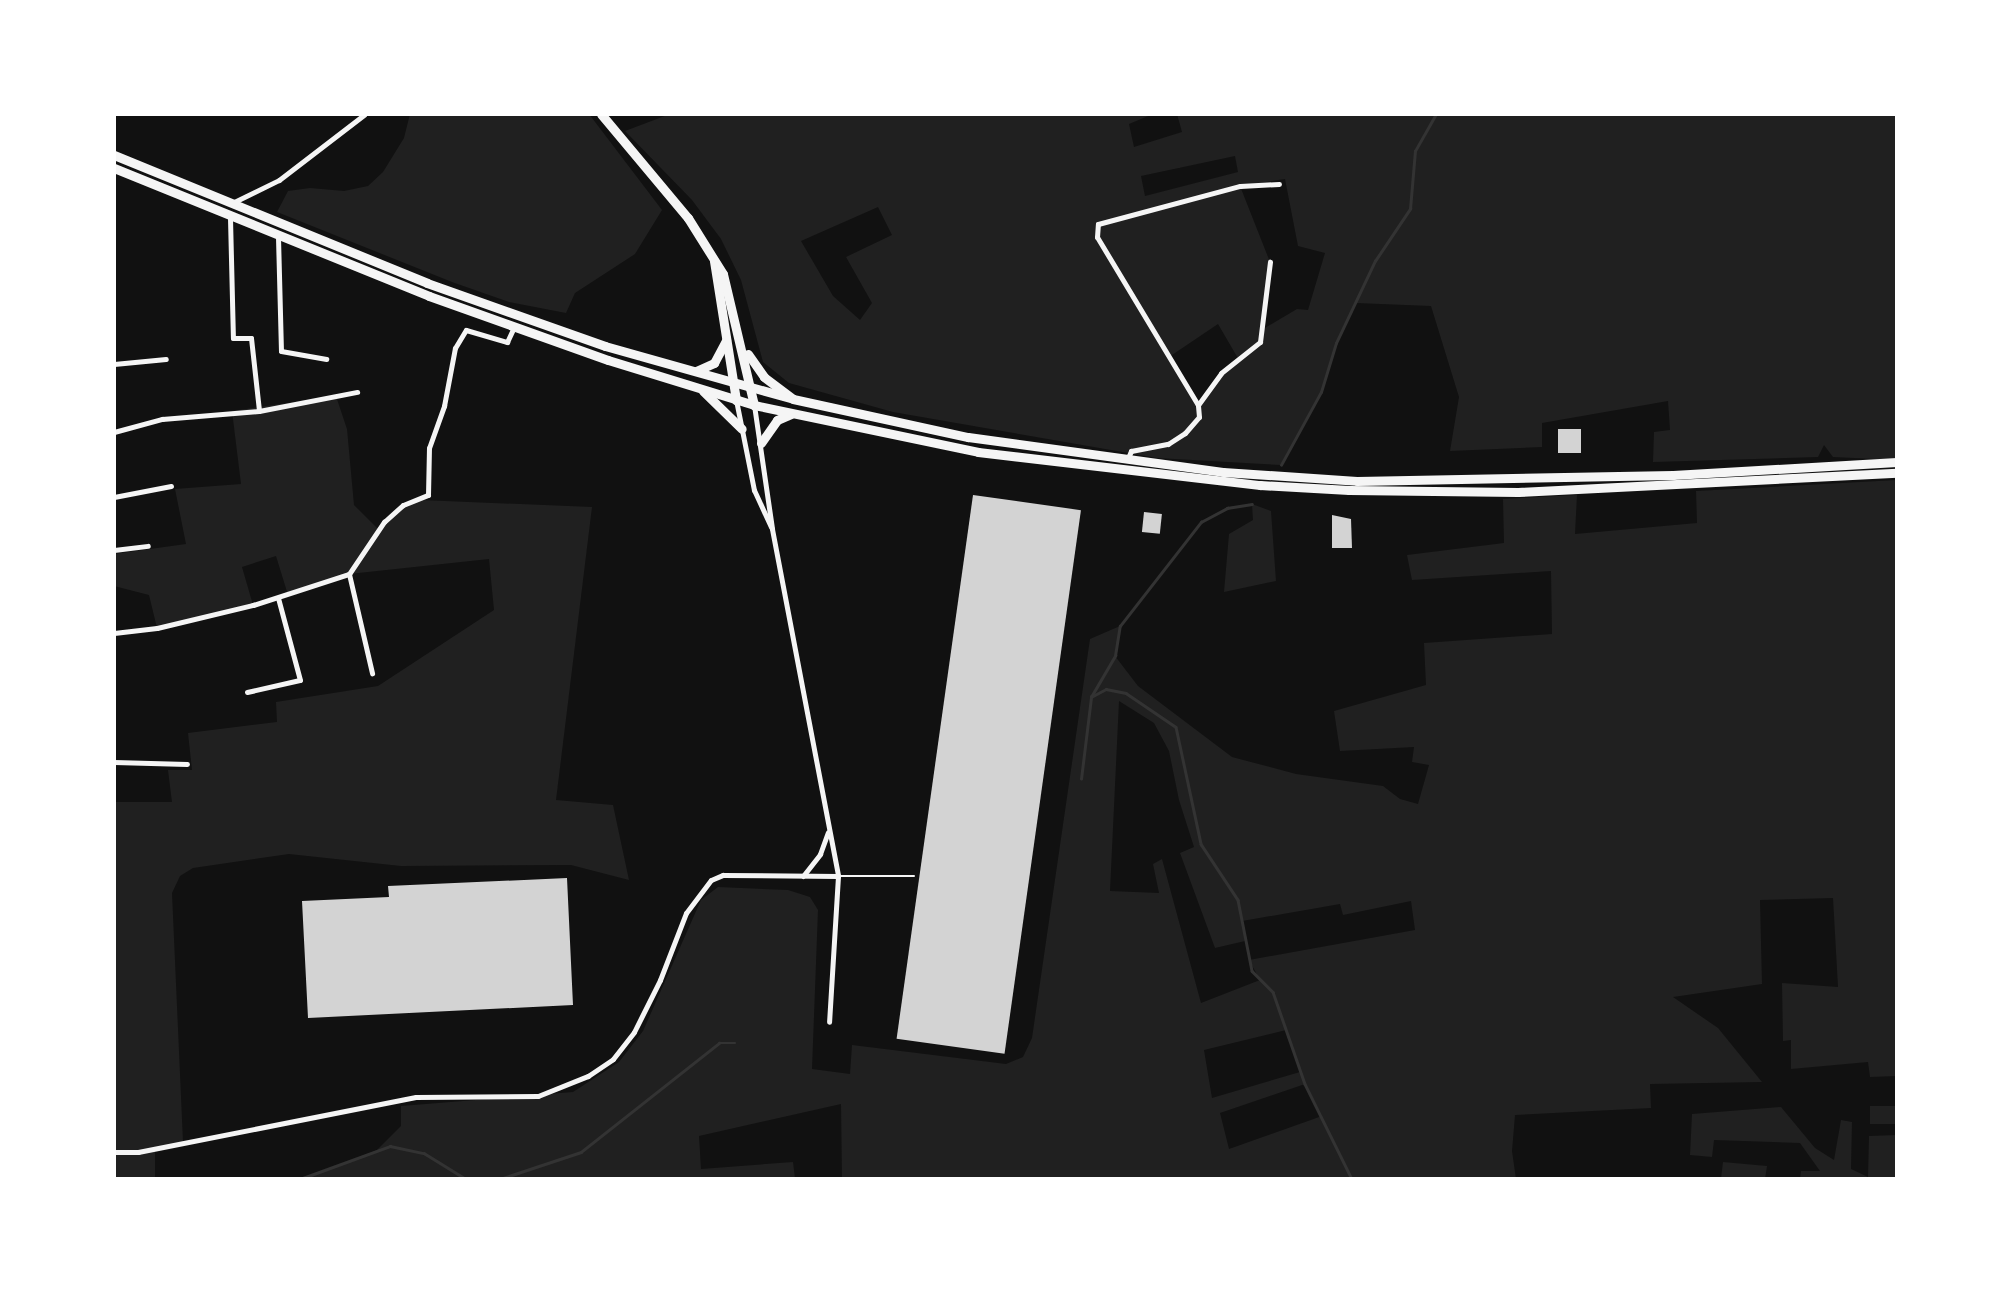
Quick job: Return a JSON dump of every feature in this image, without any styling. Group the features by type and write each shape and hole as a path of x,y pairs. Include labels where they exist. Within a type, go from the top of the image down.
{"main road":[{"path":"601,114 688,218 728,286 744,348 754,405"},
{"path":"114,155 229,205 525,318 751,388 915,428 1127,460 1357,481 1673,475 1897,462"},
{"path":"114,168 230,218 514,327 702,389 791,414 978,452 1246,484 1349,490 1518,492 1897,473"},
{"path":"714,261 736,400"},
{"path":"694,371 714,363 726,339"},
{"path":"744,348 764,377 793,399"},
{"path":"702,389 742,429"},
{"path":"761,443 777,420 791,414"}],"street":[{"path":"229,205 279,180 365,114"},
{"path":"1127,460 1131,451 1168,444 1185,433 1199,417 1198,405 1094,230 1108,218 1149,207 1240,186 1279,184"},
{"path":"230,218 233,338 251,338 260,411"},
{"path":"278,237 281,351 326,359"},
{"path":"1198,405 1222,373 1260,342 1270,262"},
{"path":"114,632 157,628 278,598 349,574 384,522 403,505 428,495 429,448 444,406 455,348 466,330 507,342 514,327"},
{"path":"114,364 166,359"},
{"path":"114,432 162,419 232,411 260,411 357,392"},
{"path":"736,400 754,490 772,529"},
{"path":"754,405 772,529 838,876 829,1022"},
{"path":"114,497 172,486"},
{"path":"114,550 148,546"},
{"path":"349,574 372,673"},
{"path":"247,692 300,680 278,598"},
{"path":"114,762 187,764"},
{"path":"803,876 820,854 829,830"},
{"path":"114,1152 138,1152 416,1097 538,1096 588,1076 613,1059 634,1032 686,914 702,889 723,875 838,876"}],"lane":[{"path":"838,876 914,876"}],"shaded area":[{"path":"410,114 589,114 662,210 635,254 575,293 566,313 509,302 277,212 288,191 310,188 344,191 368,186 383,172 404,138"},
{"path":"670,114 1153,114 1129,124 1134,147 1182,132 1177,114 1897,114 1897,460 1833,457 1824,445 1818,457 1653,462 1654,432 1670,430 1668,401 1542,423 1542,447 1450,451 1459,397 1431,306 1356,303 1336,343 1321,392 1281,465 1157,458 893,412 789,383 763,362 741,280 721,239 692,200 625,131","holes":["1235,156 1238,172 1145,196 1141,176","1285,179 1298,246 1325,253 1308,310 1297,309 1263,329 1270,262 1240,186","878,207 892,235 846,257 872,303 860,320 833,296 801,241","1218,324 1239,360 1221,373 1198,404 1169,357"]},
{"path":"336,396 347,429 354,505 378,529 403,505 421,500 592,507 556,800 613,805 629,880 571,865 401,866 289,854 193,868 180,876 172,893 183,1142 155,1149 155,1179 114,1179 114,802 172,802 168,770 192,770 188,733 277,722 276,702 378,686 494,610 489,559 349,574 288,595 276,556 242,567 253,605 157,628 149,595 114,586 114,554 186,544 175,489 241,484 232,411"},
{"path":"1897,480 1897,1076 1870,1077 1868,1062 1791,1069 1791,1040 1783,1041 1782,983 1838,987 1833,898 1760,900 1762,984 1673,997 1718,1028 1762,1082 1650,1084 1651,1108 1515,1115 1512,1151 1516,1179 842,1179 841,1104 699,1136 701,1169 793,1162 795,1179 305,1179 377,1150 401,1126 401,1106 573,1092 619,1062 643,1031 701,900 718,887 788,890 810,897 818,910 812,1069 850,1074 852,1045 1006,1064 1023,1057 1032,1038 1090,639 1120,626 1115,656 1138,686 1232,757 1296,774 1383,786 1400,799 1418,804 1429,765 1412,762 1414,747 1340,751 1334,711 1426,685 1424,643 1552,634 1551,571 1412,580 1407,555 1504,543 1503,499 1577,495 1575,534 1697,523 1696,491","holes":["1119,701 1154,723 1169,751 1179,800 1194,847 1180,853 1215,948 1245,941 1242,921 1340,904 1343,915 1411,901 1415,930 1249,960 1260,980 1201,1003 1162,859 1153,864 1159,893 1110,891","1286,1030 1300,1072 1212,1098 1204,1050","1305,1084 1322,1116 1229,1149 1220,1113"]},
{"path":"1252,504 1271,511 1276,581 1224,592 1229,534 1253,520"},
{"path":"1870,1106 1897,1106 1897,1124 1870,1124"},
{"path":"1781,1107 1815,1148 1834,1160 1841,1120 1852,1122 1851,1169 1868,1177 1869,1136 1897,1135 1897,1179 1800,1179 1801,1171 1820,1171 1800,1143 1714,1140 1712,1157 1690,1155 1692,1114"},
{"path":"1723,1162 1767,1166 1765,1179 1721,1179"}],"building":[{"path":"1558,429 1581,429 1581,453 1558,453"},
{"path":"973,495 1081,510 1005,1054 897,1039"},
{"path":"1144,512 1162,514 1160,534 1142,532"},
{"path":"1332,515 1351,519 1352,548 1332,548"},
{"path":"567,878 573,1005 308,1018 302,901 389,897 388,886"}],"waterway":[{"path":"1281,465 1321,392 1336,343 1375,261 1410,209 1415,151 1436,114"},
{"path":"1081,779 1091,697 1115,656 1120,626 1201,522 1227,508 1252,504"},
{"path":"1091,697 1106,689 1126,693 1176,727 1201,844 1238,900 1252,971 1273,992 1305,1084 1352,1179"},
{"path":"500,1179 581,1152 719,1043 735,1043"},
{"path":"300,1179 390,1146 424,1153 466,1179"}]}
